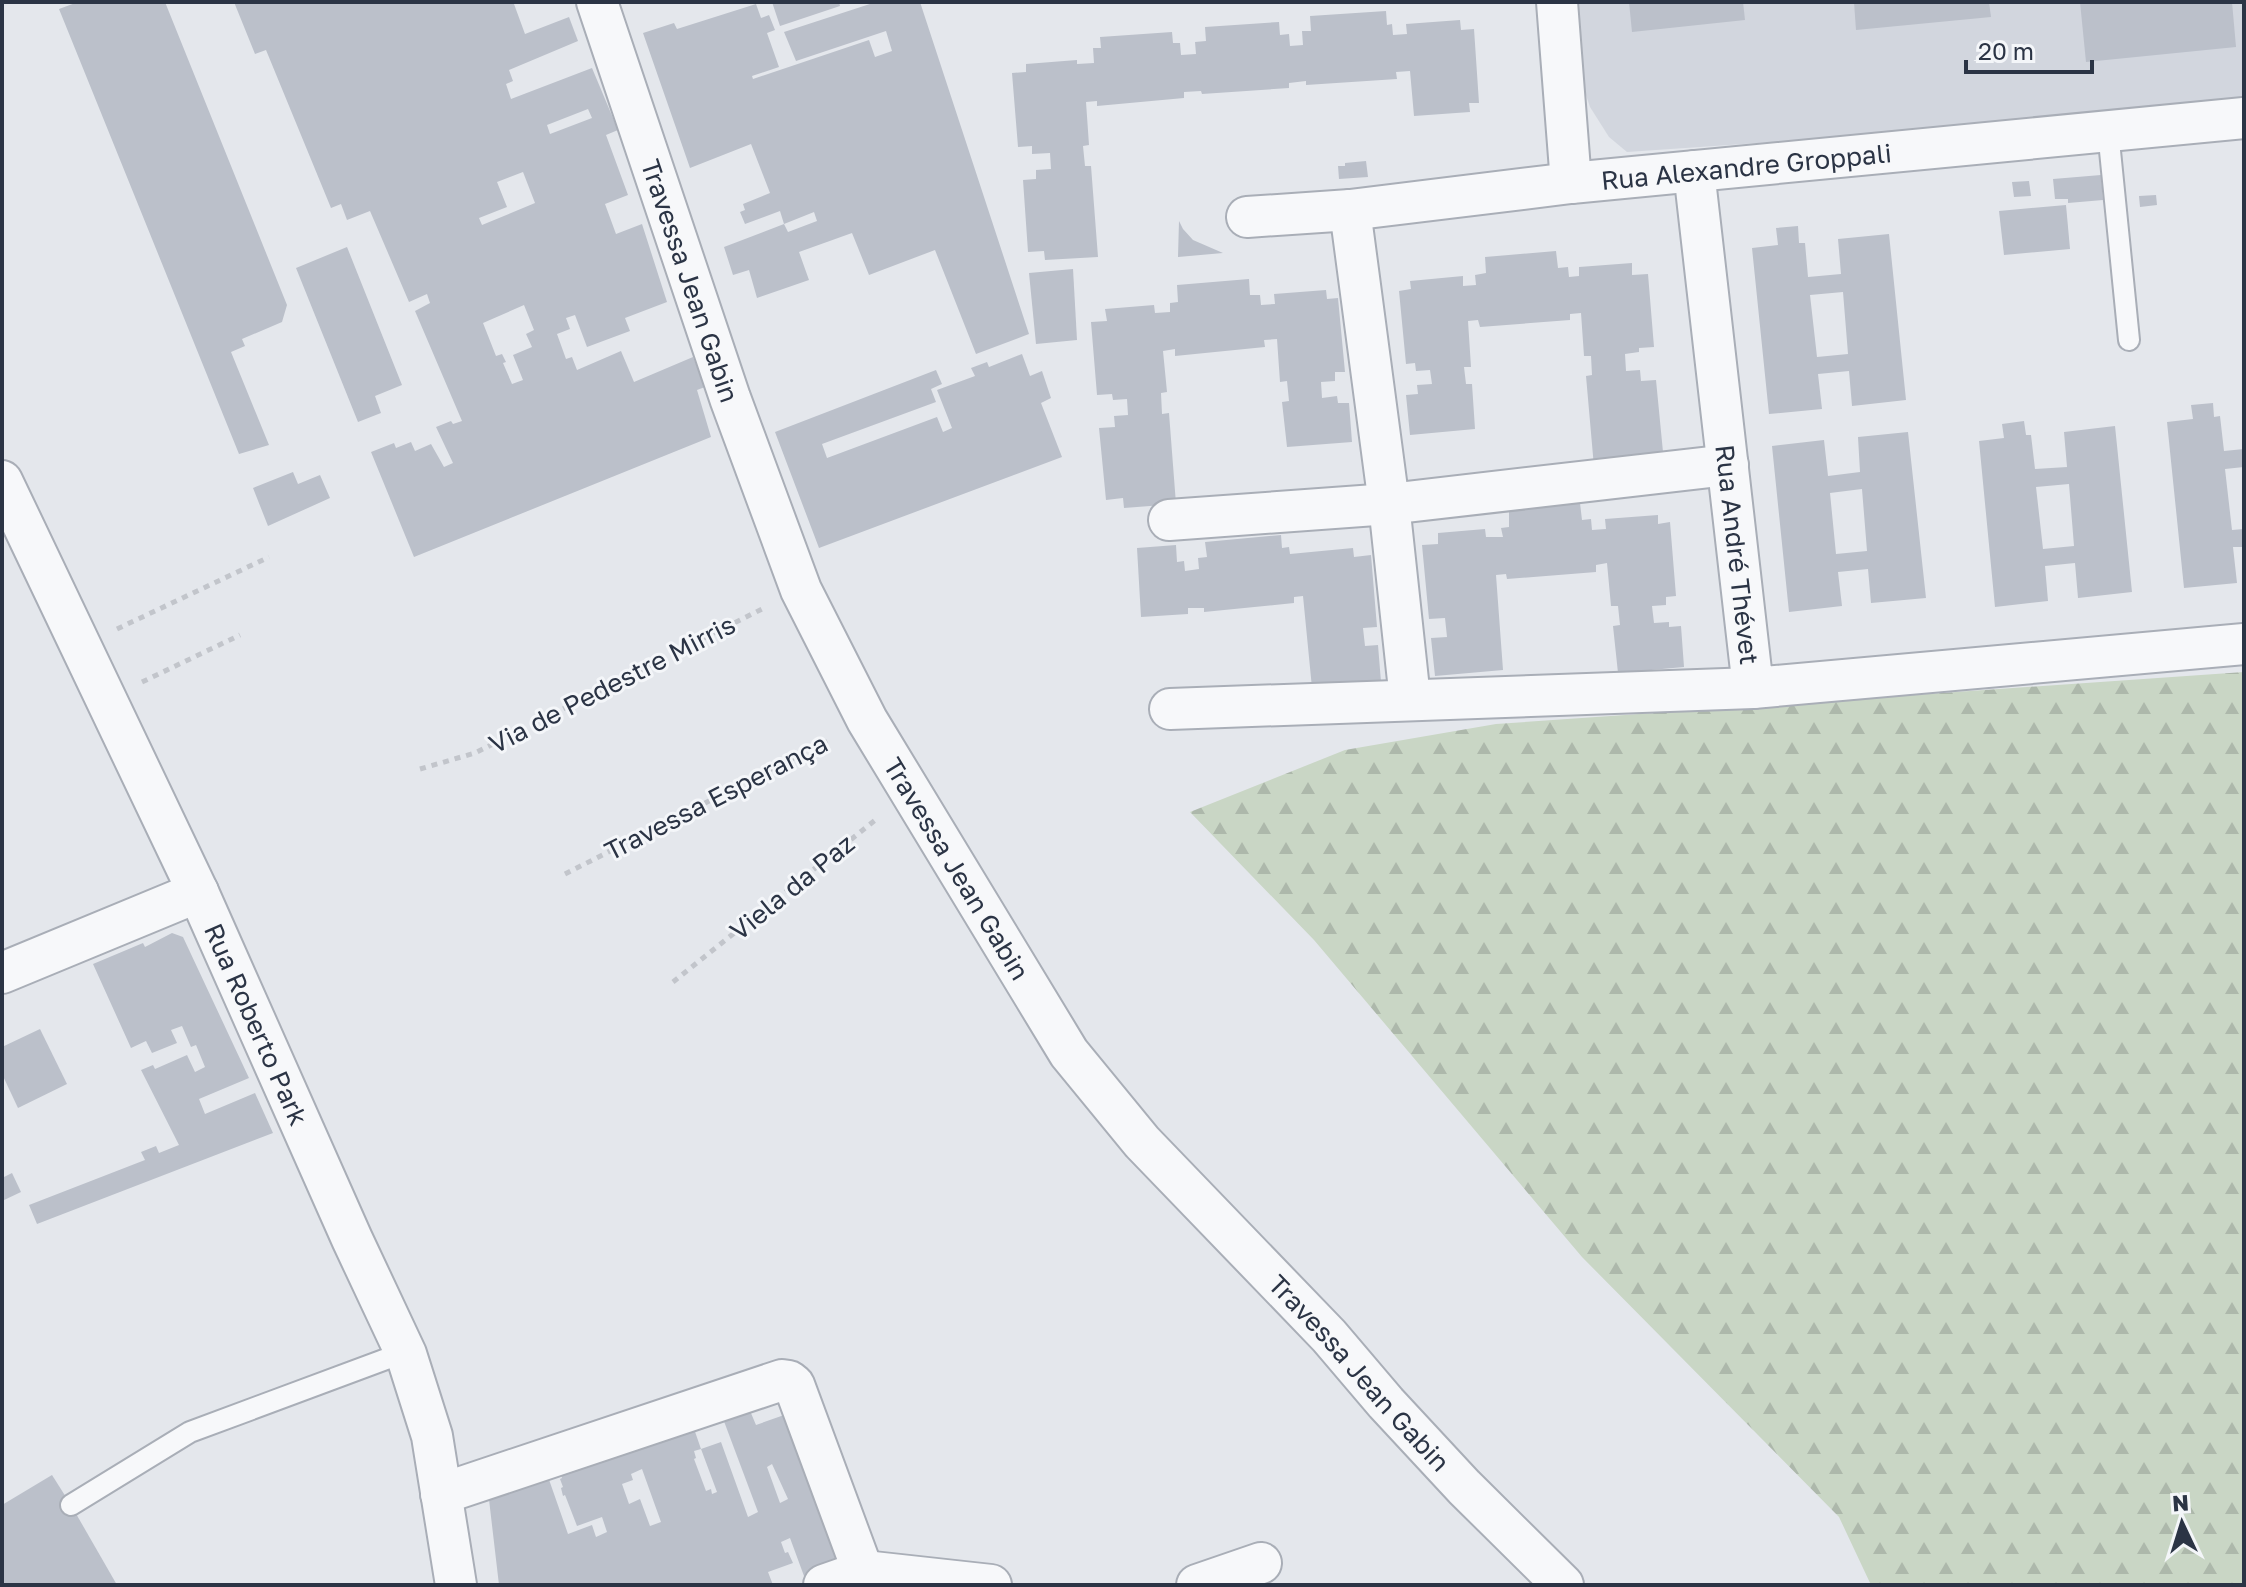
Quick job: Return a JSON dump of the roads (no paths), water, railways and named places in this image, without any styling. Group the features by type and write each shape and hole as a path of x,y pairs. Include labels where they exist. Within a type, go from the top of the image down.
{"street":[{"name":"Travessa Jean Gabin","path":"597,2 730,398 801,590 867,720 1069,1053 1142,1142 1329,1336 1464,1487 1563,1585"},
{"path":"1557,2 1571,183"},
{"name":"Rua Alexandre Groppali","path":"1247,217 1350,210 1571,183 2244,118"},
{"name":"Rua André Thévet","path":"1694,171 1753,688 2244,644"},
{"path":"1350,210 1389,504 1410,699"},
{"path":"1169,520 1389,504 1728,465"},
{"name":"Rua Roberto Park","path":"2,481 198,892 406,1354 432,1436 456,1585"},
{"path":"1170,709 1753,688"},
{"path":"2,973 198,892"},
{"path":"441,1494 782,1380 789,1381 794,1385 866,1578"},
{"path":"1197,1585 1261,1563"},
{"path":"824,1585 866,1578 991,1585"}],"lane":[{"path":"2108,131 2129,340"},
{"path":"71,1505 190,1432 406,1354"}]}
